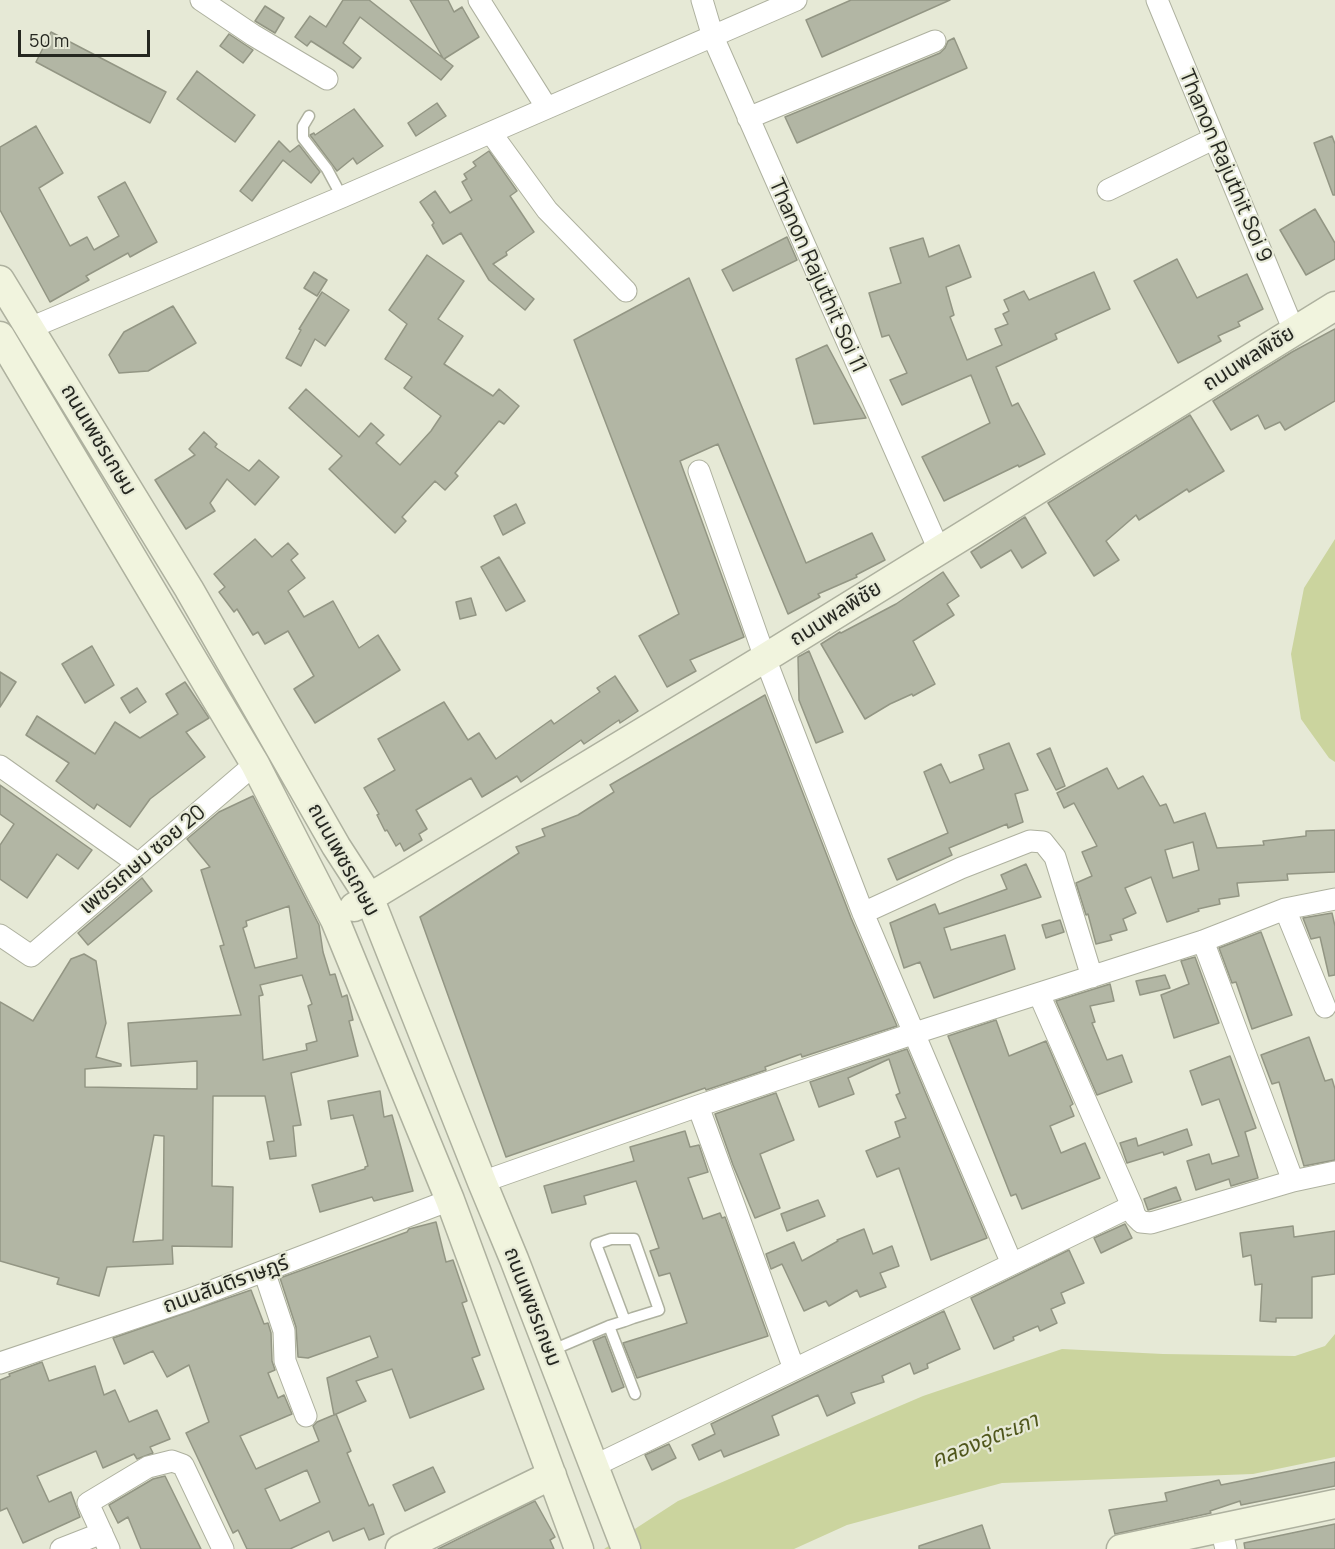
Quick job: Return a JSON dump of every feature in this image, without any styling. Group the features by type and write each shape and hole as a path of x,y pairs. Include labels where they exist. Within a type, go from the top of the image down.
{"main road":[{"name":"ถนนเพชรเกษม","path":"0,280 189,589 336,846 369,897 514,1259 626,1549"},
{"name":"ถนนพลพิชัย","path":"335,920 369,897 765,658 1335,306"},
{"name":"ถนนเพชรเกษม","path":"0,336 255,764 335,920 450,1200 579,1549"},
{"path":"400,1549 552,1475"},
{"path":"1120,1549 1224,1538 1335,1504"}],"street":[{"path":"201,0 253,35 327,79"},
{"path":"479,0 547,108"},
{"name":"Thanon Rajuthit Soi 11","path":"702,0 713,37 939,550"},
{"path":"30,328 342,197 796,0"},
{"name":"Thanon Rajuthit Soi 9","path":"1157,0 1294,331"},
{"path":"748,118 935,41"},
{"path":"491,133 547,210 626,291"},
{"path":"1108,190 1213,139"},
{"path":"699,471 765,658 863,913 1012,1264"},
{"name":"เพชรเกษม ซอย 20","path":"0,935 31,956 255,764"},
{"path":"0,766 137,863"},
{"path":"863,913 961,868 1030,841 1043,842 1055,857 1092,977"},
{"path":"482,1182 915,1033 1203,941 1285,909 1335,899"},
{"path":"1285,909 1325,1007"},
{"path":"1203,941 1293,1181"},
{"path":"1040,994 1135,1216 1141,1222 1151,1223 1293,1181 1335,1172"},
{"path":"698,1106 794,1369"},
{"name":"ถนนสันติราษฎร์","path":"0,1363 188,1300 450,1200"},
{"path":"594,1466 1132,1206"},
{"path":"264,1271 284,1331 285,1361 306,1416"},
{"path":"61,1549 106,1541 88,1503 148,1467 172,1461 183,1465 223,1549"}],"lane":[{"path":"309,116 303,126 303,138 327,169 342,197"},
{"path":"550,1351 609,1326 625,1321 659,1310 634,1239 612,1239 596,1244 625,1321"},
{"path":"609,1326 635,1394"}],"water":[{"path":"1335,539 1335,762 1329,758 1301,719 1291,654 1304,588"},
{"name":"คลองอุ่ตะเภา","path":"1335,1334 1335,1457 1253,1474 1002,1483 847,1525 794,1549 604,1549 678,1501 923,1396 1062,1349 1163,1354 1295,1356 1325,1346"}],"building":[{"path":"343,0 369,0 443,58 410,0 448,0 454,12 462,7 479,37 444,59 453,66 441,80 360,17 343,43 361,58 353,68 311,41 307,46 295,37 310,16 326,27"},
{"path":"851,0 950,0 822,57 806,20"},
{"path":"265,6 284,18 275,33 255,21"},
{"path":"51,32 166,92 150,123 36,62"},
{"path":"229,34 253,50 243,63 220,46"},
{"path":"954,38 967,68 797,143 785,117 940,53 948,41"},
{"path":"197,71 255,115 235,142 177,99"},
{"path":"437,103 446,116 416,136 408,123"},
{"path":"354,109 383,146 357,164 353,158 337,171 310,135 314,133 315,135"},
{"path":"36,126 63,173 39,188 70,246 87,237 94,250 119,236 98,197 125,182 157,242 130,257 128,253 86,276 89,280 50,302 0,210 0,147"},
{"path":"1332,136 1335,144 1335,195 1333,195 1314,143"},
{"path":"279,141 290,152 299,145 320,172 311,183 283,160 252,201 240,191"},
{"path":"489,151 517,191 510,196 534,232 493,264 534,299 525,310 489,280 461,233 443,244 432,225 434,223 420,202 435,191 450,213 472,200 462,182 467,179 464,174 476,166 473,162"},
{"path":"1315,209 1335,243 1335,259 1306,275 1280,230"},
{"path":"787,237 797,260 733,291 722,270"},
{"path":"923,238 929,257 959,245 971,277 946,287 954,315 950,317 967,360 1002,345 995,329 1008,324 1003,314 1009,311 1004,300 1024,291 1029,300 1094,272 1110,309 1055,334 1057,339 996,367 1012,406 1018,403 1045,454 944,501 922,457 990,423 971,375 902,405 890,380 907,373 889,335 882,337 869,293 901,283 890,248"},
{"path":"427,255 464,281 438,319 463,336 444,364 493,396 499,389 519,406 504,424 499,421 455,473 458,476 445,490 435,481 402,517 406,521 395,533 329,469 342,456 289,408 306,389 359,437 371,423 384,435 376,443 400,465 431,431 441,416 404,388 412,377 385,359 407,324 389,310"},
{"path":"1177,259 1197,298 1247,274 1263,309 1238,322 1240,326 1218,336 1221,341 1178,363 1134,281"},
{"path":"314,272 327,280 317,296 304,288"},
{"path":"689,278 806,563 872,533 885,560 856,575 857,577 818,594 820,597 788,614 718,444 680,461 744,637 690,660 696,671 667,687 639,636 679,614 574,340"},
{"path":"322,292 349,310 325,346 315,339 301,366 286,358 301,330 299,329"},
{"path":"173,306 196,343 148,371 119,373 109,355 124,332"},
{"path":"1335,329 1335,401 1285,430 1280,422 1265,429 1258,415 1231,430 1213,401 1292,352"},
{"path":"827,345 866,418 814,424 796,359"},
{"path":"1190,415 1224,471 1189,492 1187,489 1139,520 1136,515 1106,541 1119,560 1094,576 1048,503"},
{"path":"204,432 217,444 215,447 249,471 259,460 279,477 255,505 227,479 210,503 215,511 186,529 155,480 195,455 189,449"},
{"path":"516,504 525,523 503,535 494,516"},
{"path":"1025,517 1046,553 1022,568 1011,550 981,568 971,552"},
{"path":"255,539 272,557 288,543 298,554 291,560 305,578 288,591 304,617 333,601 359,648 378,635 400,670 315,723 294,689 314,676 288,631 265,644 258,632 253,635 237,609 234,612 219,592 225,587 214,574"},
{"path":"499,557 525,601 506,611 481,567"},
{"path":"943,572 959,596 947,604 954,615 913,641 935,684 913,696 912,694 890,704 865,719 821,644 896,604"},
{"path":"471,598 476,615 460,619 456,602"},
{"path":"92,646 114,685 85,703 62,664"},
{"path":"809,651 843,732 816,743 799,700 798,657"},
{"path":"0,672 16,682 0,707"},
{"path":"615,676 638,711 620,723 619,720 584,744 581,740 521,782 517,776 482,797 471,778 416,810 427,829 419,834 422,840 404,851 400,843 396,846 387,830 385,831 377,815 379,814 364,788 395,770 378,739 444,702 468,740 479,733 496,759 551,720 554,724 600,692 597,688"},
{"path":"185,682 209,718 186,732 205,757 150,799 130,827 97,804 94,809 56,781 69,763 26,735 37,716 95,754 115,722 140,738 178,714 166,694"},
{"path":"137,688 146,702 130,713 121,698"},
{"path":"765,695 851,918 897,1026 802,1057 801,1054 765,1067 766,1070 706,1090 705,1088 506,1157 420,917 519,853 516,847 545,836 542,829 578,815 614,792 610,785"},
{"path":"1009,743 1028,790 1015,794 1023,822 1008,828 1007,824 949,848 952,855 897,880 888,859 948,833 924,772 941,764 950,783 984,769 979,755"},
{"path":"1050,748 1065,786 1056,790 1037,754"},
{"path":"1107,768 1118,789 1143,776 1160,806 1166,804 1174,823 1205,813 1217,848 1264,845 1263,841 1306,836 1306,831 1335,830 1335,872 1287,874 1288,880 1237,883 1239,896 1219,899 1220,904 1198,909 1199,911 1167,922 1151,877 1125,888 1136,913 1123,919 1127,930 1110,935 1112,940 1096,944 1076,883 1092,876 1082,852 1097,846 1074,803 1064,808 1057,793","holes":["1193,842 1199,870 1173,878 1165,850"]},
{"path":"0,785 92,850 78,869 57,854 27,898 0,879 0,845 14,824 0,814"},
{"path":"253,796 319,925 323,952 330,975 335,974 342,997 347,995 353,1020 349,1021 358,1056 291,1073 301,1125 293,1126 296,1156 270,1159 267,1142 274,1141 265,1096 213,1096 212,1186 233,1187 232,1247 172,1246 173,1264 107,1267 99,1296 57,1284 59,1278 0,1261 0,1002 33,1021 71,959 84,954 96,961 106,1023 96,1057 121,1064 121,1066 85,1069 85,1087 197,1089 197,1061 131,1066 128,1023 241,1015 220,946 224,945 201,870 210,867 187,839 219,812","holes":["289,906 297,958 255,968 243,928 247,926 246,921","302,975 312,1004 308,1006 317,1041 306,1044 307,1050 263,1060 259,996 263,995 260,985","154,1135 164,1136 163,1240 133,1242"]},
{"path":"1026,864 1041,897 944,928 951,950 1005,935 1015,969 934,998 920,962 904,968 890,923 935,904 939,914 1007,889 1001,875"},
{"path":"142,878 152,891 88,945 78,933"},
{"path":"1332,913 1335,926 1335,975 1329,976 1320,937 1311,939 1303,918"},
{"path":"1060,920 1064,932 1046,938 1042,925"},
{"path":"1261,932 1292,1015 1252,1029 1236,982 1232,983 1219,948"},
{"path":"1195,957 1219,1023 1174,1038 1161,995 1189,984 1181,961"},
{"path":"1165,975 1170,988 1140,995 1136,981"},
{"path":"1110,984 1114,1001 1090,1006 1095,1022 1092,1023 1107,1060 1122,1055 1132,1082 1097,1095 1056,1001"},
{"path":"996,1020 1009,1056 1046,1041 1073,1104 1070,1106 1074,1116 1050,1126 1061,1153 1085,1143 1100,1178 1022,1209 1016,1194 1011,1196 948,1036"},
{"path":"1309,1037 1325,1081 1332,1079 1335,1089 1335,1160 1304,1166 1279,1082 1272,1084 1261,1055"},
{"path":"907,1049 987,1238 931,1260 899,1168 877,1177 866,1151 900,1137 895,1122 906,1118 896,1095 900,1093 889,1059 848,1078 854,1094 819,1107 810,1082"},
{"path":"1230,1056 1256,1128 1245,1132 1258,1178 1231,1186 1229,1179 1196,1190 1187,1161 1209,1154 1212,1164 1239,1156 1219,1099 1202,1105 1190,1071"},
{"path":"380,1091 384,1117 392,1115 413,1191 374,1201 372,1197 320,1212 312,1185 365,1169 368,1166 353,1115 331,1119 328,1101"},
{"path":"776,1093 794,1140 760,1154 780,1208 755,1218 715,1114"},
{"path":"1187,1129 1192,1145 1164,1155 1163,1152 1127,1163 1120,1143 1136,1138 1138,1146"},
{"path":"685,1131 690,1147 699,1145 708,1172 688,1178 703,1219 720,1213 722,1218 725,1217 768,1336 637,1378 623,1343 687,1323 670,1273 659,1276 650,1251 659,1248 636,1181 584,1196 586,1204 552,1213 544,1186 634,1161 630,1147"},
{"path":"1176,1187 1181,1200 1148,1210 1144,1199"},
{"path":"818,1200 825,1216 787,1231 781,1214"},
{"path":"436,1222 446,1262 453,1260 467,1301 462,1303 480,1355 472,1358 484,1389 410,1418 392,1369 356,1381 366,1401 334,1415 327,1378 378,1357 370,1336 308,1358 298,1357 296,1327 280,1278 407,1232 409,1229"},
{"path":"1125,1224 1132,1238 1101,1253 1094,1238"},
{"path":"1293,1226 1294,1237 1335,1231 1335,1274 1312,1277 1312,1318 1276,1318 1276,1322 1260,1321 1262,1284 1255,1285 1251,1255 1243,1257 1240,1233"},
{"path":"864,1229 873,1254 892,1246 899,1266 880,1273 886,1287 860,1297 857,1290 829,1306 826,1301 804,1311 782,1264 771,1269 766,1254 794,1242 802,1261 837,1240"},
{"path":"1069,1250 1084,1283 1061,1293 1065,1303 1051,1309 1057,1323 1040,1331 1038,1326 1013,1337 1014,1340 994,1349 971,1298"},
{"path":"251,1290 264,1324 268,1323 271,1333 272,1361 275,1370 268,1373 278,1398 284,1395 292,1414 240,1436 256,1469 319,1441 313,1426 336,1414 351,1451 347,1453 369,1506 373,1504 384,1534 369,1540 364,1528 333,1541 329,1531 290,1549 247,1549 238,1530 233,1533 186,1433 209,1422 189,1365 167,1377 153,1351 124,1364 113,1338","holes":["307,1470 320,1502 280,1521 265,1489"]},
{"path":"944,1311 960,1349 927,1364 928,1368 914,1374 910,1363 882,1376 884,1382 851,1393 855,1403 827,1416 818,1395 772,1416 779,1435 724,1457 721,1450 699,1460 692,1445 715,1434 711,1424"},
{"path":"605,1336 624,1387 612,1392 593,1341"},
{"path":"42,1362 49,1381 95,1366 104,1395 115,1390 129,1422 157,1410 170,1439 150,1447 153,1453 137,1459 134,1454 103,1468 96,1451 37,1476 49,1502 71,1492 80,1517 23,1543 7,1508 0,1511 0,1380 10,1376 9,1374"},
{"path":"669,1444 676,1458 652,1470 645,1455"},
{"path":"1335,1462 1335,1486 1241,1505 1240,1501 1210,1511 1211,1513 1115,1534 1109,1510 1167,1501 1165,1493 1219,1480 1221,1485"},
{"path":"433,1467 445,1492 405,1511 393,1485"},
{"path":"165,1476 201,1549 141,1549 128,1517 118,1523 109,1505 153,1479"},
{"path":"535,1501 555,1537 550,1540 554,1549 438,1549"},
{"path":"1335,1524 1335,1549 1245,1549 1244,1543"},
{"path":"982,1525 990,1549 919,1549 919,1546"}]}
